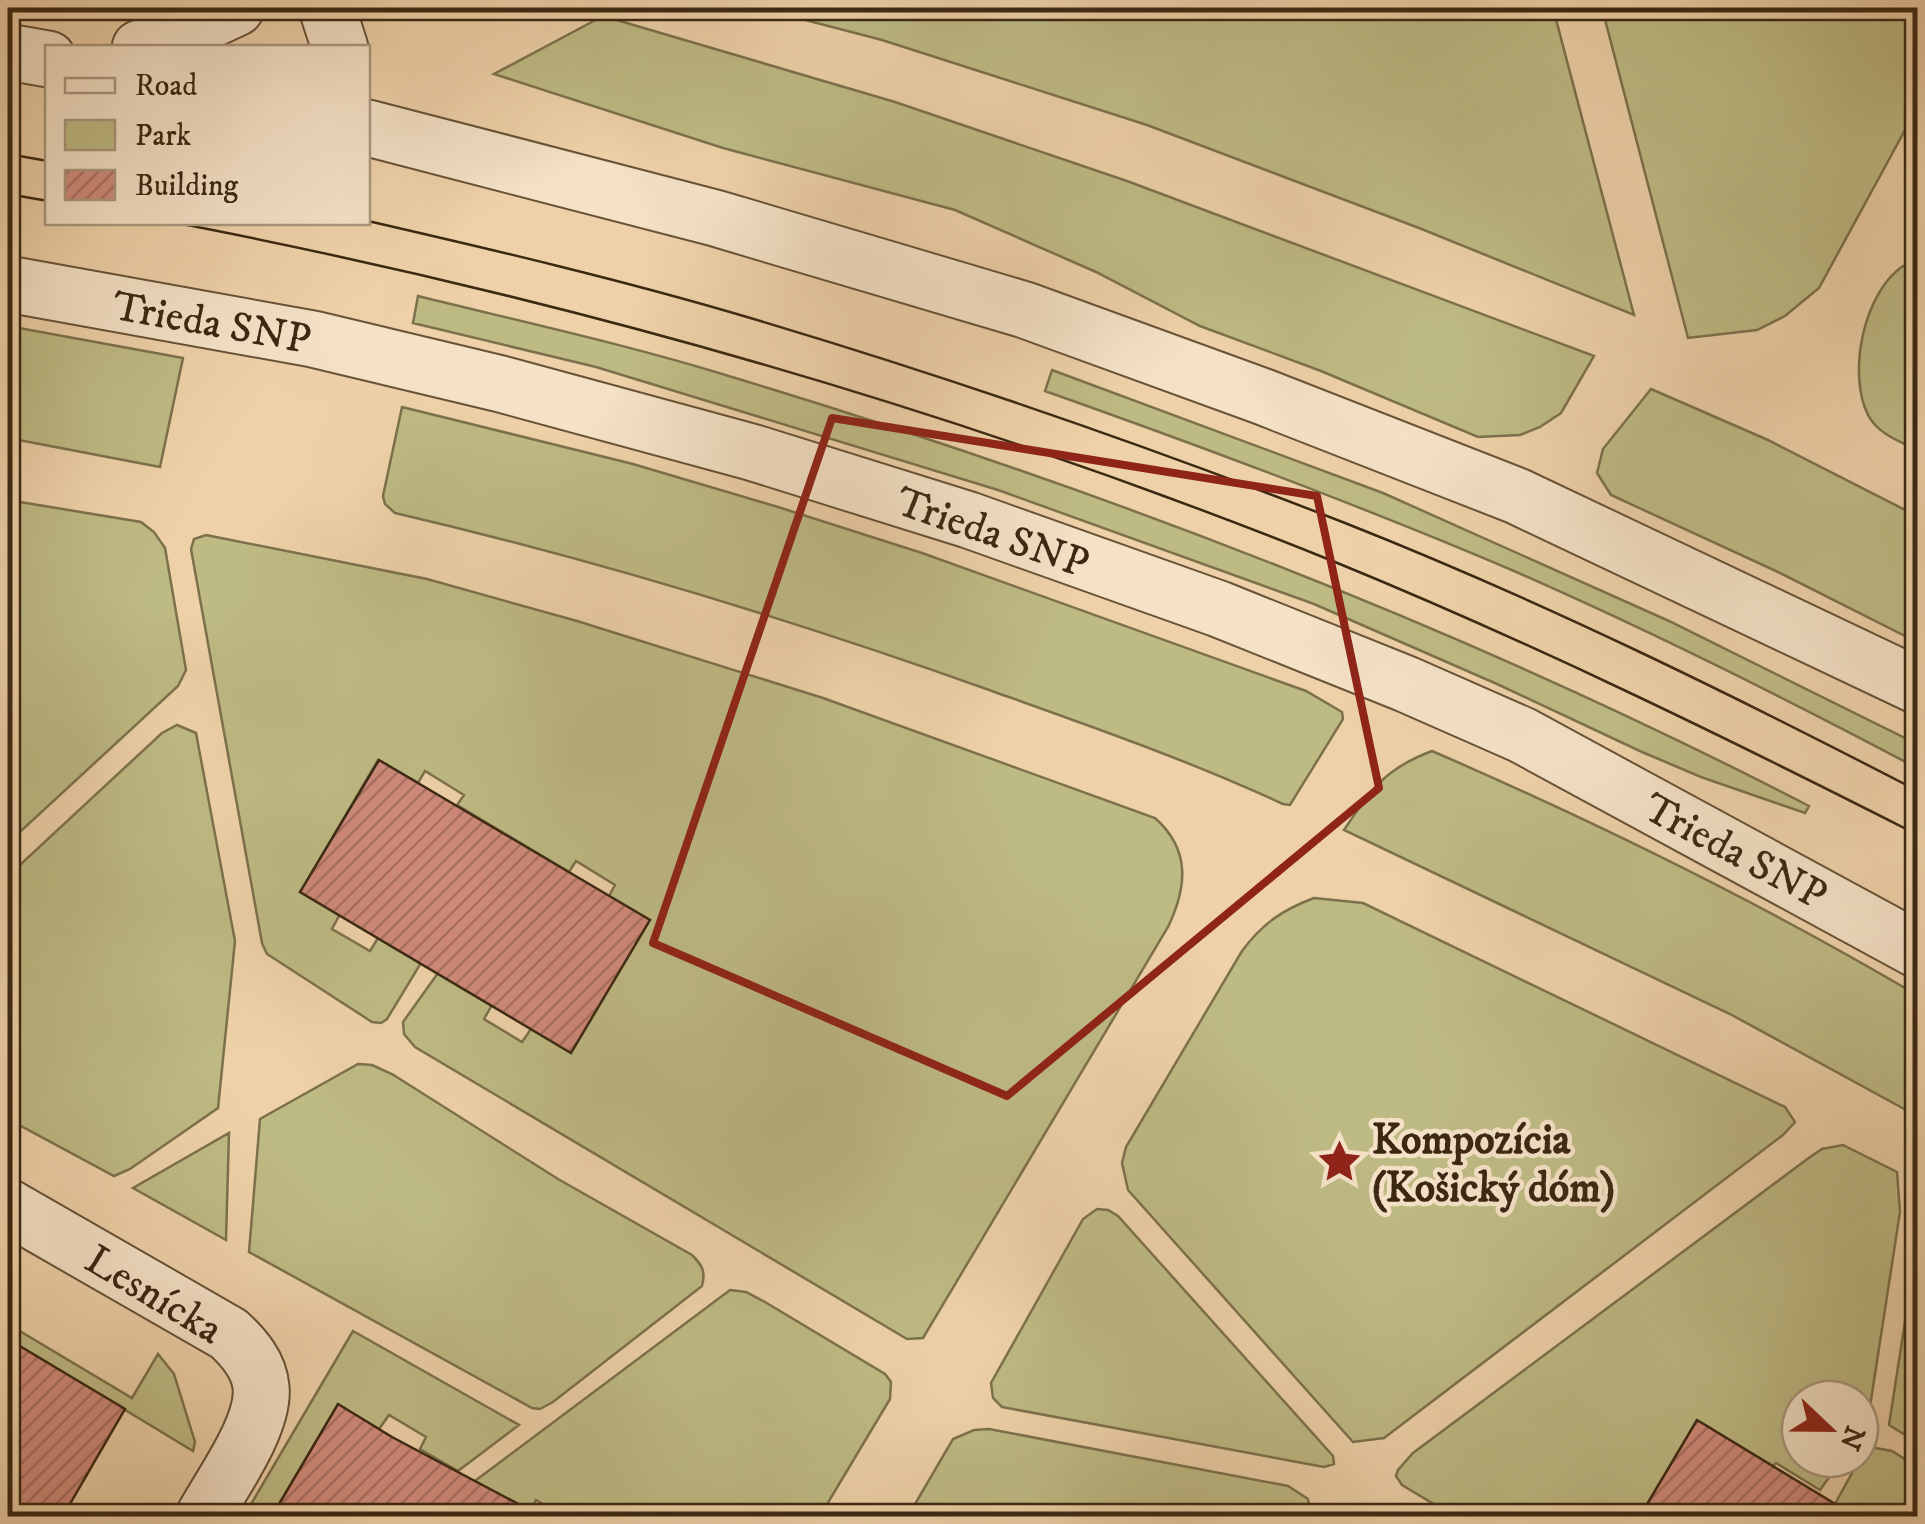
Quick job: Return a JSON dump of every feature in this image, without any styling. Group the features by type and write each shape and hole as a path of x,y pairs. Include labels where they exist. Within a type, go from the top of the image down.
{"street":[{"path":"147,45 236,8"},
{"path":"327,8 339,45"},
{"path":"8,52 45,58"},
{"path":"377,120 1044,316 1517,496 1918,686"},
{"name":"Trieda SNP","path":"8,284 313,339 501,384 751,452 987,526 1219,610 1522,734 1918,950"},
{"name":"Lesnícka","path":"8,1207 229,1334 250,1357 262,1387 259,1412 204,1516"}],"highlighted area":[{"path":"832,418 1317,496 1379,788 1007,1096 653,943"}],"green space":[{"path":"759,8 1553,8 1634,315 1147,125 882,40"},
{"path":"1602,8 1917,8 1917,108 1819,288 1785,316 1757,330 1688,338"},
{"path":"603,16 895,102 1127,181 1594,356 1561,413 1520,435 1478,437 1321,371 1200,326 1096,272 955,210 723,148 494,74"},
{"path":"1903,266 1917,268 1917,450 1872,422 1859,378 1869,313 1889,278"},
{"path":"418,296 732,377 871,420 1145,515 1281,567 1548,680 1809,806 1805,813 1701,777 1314,604 998,490 596,367 413,323"},
{"path":"8,326 183,358 160,467 8,438"},
{"path":"1052,370 1383,493 1669,621 1917,744 1917,768 1717,666 1514,571 1281,477 1045,391"},
{"path":"1651,389 1768,440 1917,516 1917,642 1611,495 1597,473 1603,449"},
{"path":"402,407 633,464 922,553 1306,691 1342,712 1343,719 1290,805 1283,804 1139,744 844,640 696,593 395,513 383,496"},
{"path":"8,500 141,522 154,532 165,548 186,670 178,686 8,843"},
{"path":"206,535 427,579 577,621 823,698 1155,818 1167,830 1180,856 1182,870 1179,898 1168,927 923,1338 907,1339 415,1047 404,1034 403,1022 438,973 492,1005 484,1019 522,1042 531,1029 571,1052 615,885 576,861 569,872 457,805 464,795 425,771 418,783 378,760 301,891 340,914 332,929 370,951 378,938 421,963 387,1019 372,1022 267,954 191,549 194,539"},
{"path":"177,725 196,733 235,941 218,1108 114,1176 8,1119 8,876 162,733"},
{"path":"1432,751 1678,866 1917,995 1917,1116 1730,1014 1344,830 1390,773"},
{"path":"1314,898 1363,903 1785,1107 1795,1122 1384,1438 1353,1442 1128,1190 1122,1163 1126,1147 1242,951 1274,919"},
{"path":"358,1064 392,1074 558,1179 692,1255 702,1269 702,1286 540,1409 249,1252 260,1119"},
{"path":"229,1133 226,1240 133,1188"},
{"path":"1843,1145 1897,1172 1900,1212 1874,1379 1780,1379 1780,1465 1773,1466 1698,1421 1640,1516 1454,1516 1402,1485 1396,1476 1398,1470 1413,1453 1822,1149"},
{"path":"1097,1209 1118,1216 1333,1456 1334,1464 1324,1467 1002,1407 993,1398 991,1383 1083,1219"},
{"path":"1917,1244 1918,1442 1889,1425"},
{"path":"730,1290 746,1292 765,1302 885,1374 891,1382 890,1399 820,1516 563,1516 536,1500 529,1513 475,1481"},
{"path":"8,1324 132,1398 158,1354 174,1374 195,1442 193,1451 8,1339"},
{"path":"353,1331 519,1425 458,1471 420,1449 426,1437 389,1415 379,1429 338,1405 272,1516 244,1516"},
{"path":"989,1429 1288,1486 1308,1499 1310,1511 1307,1516 908,1516 953,1439 974,1430"},
{"path":"1880,1449 1892,1451 1917,1467 1917,1516 1856,1516 1835,1504 1849,1479 1880,1479"},
{"path":"1802,1479 1828,1479 1820,1490"}],"building":[{"path":"379,760 650,920 571,1053 300,892"},
{"path":"8,1339 125,1409 63,1516 8,1516"},
{"path":"338,1404 392,1437 541,1516 272,1516"},
{"path":"1697,1420 1780,1470 1780,1479 1794,1479 1855,1516 1640,1516"}],"tram line":[{"path":"8,154 45,160"},
{"path":"8,194 45,200"},
{"path":"370,221 747,317 973,388 1197,467 1345,523 1563,616 1918,791"},
{"path":"187,225 321,252 615,323 906,408 1050,456 1335,562 1483,625 1702,727 1918,835"}],"place":[{"name":"Kompozícia (Košický dóm)","path":"1339,1162"}]}
